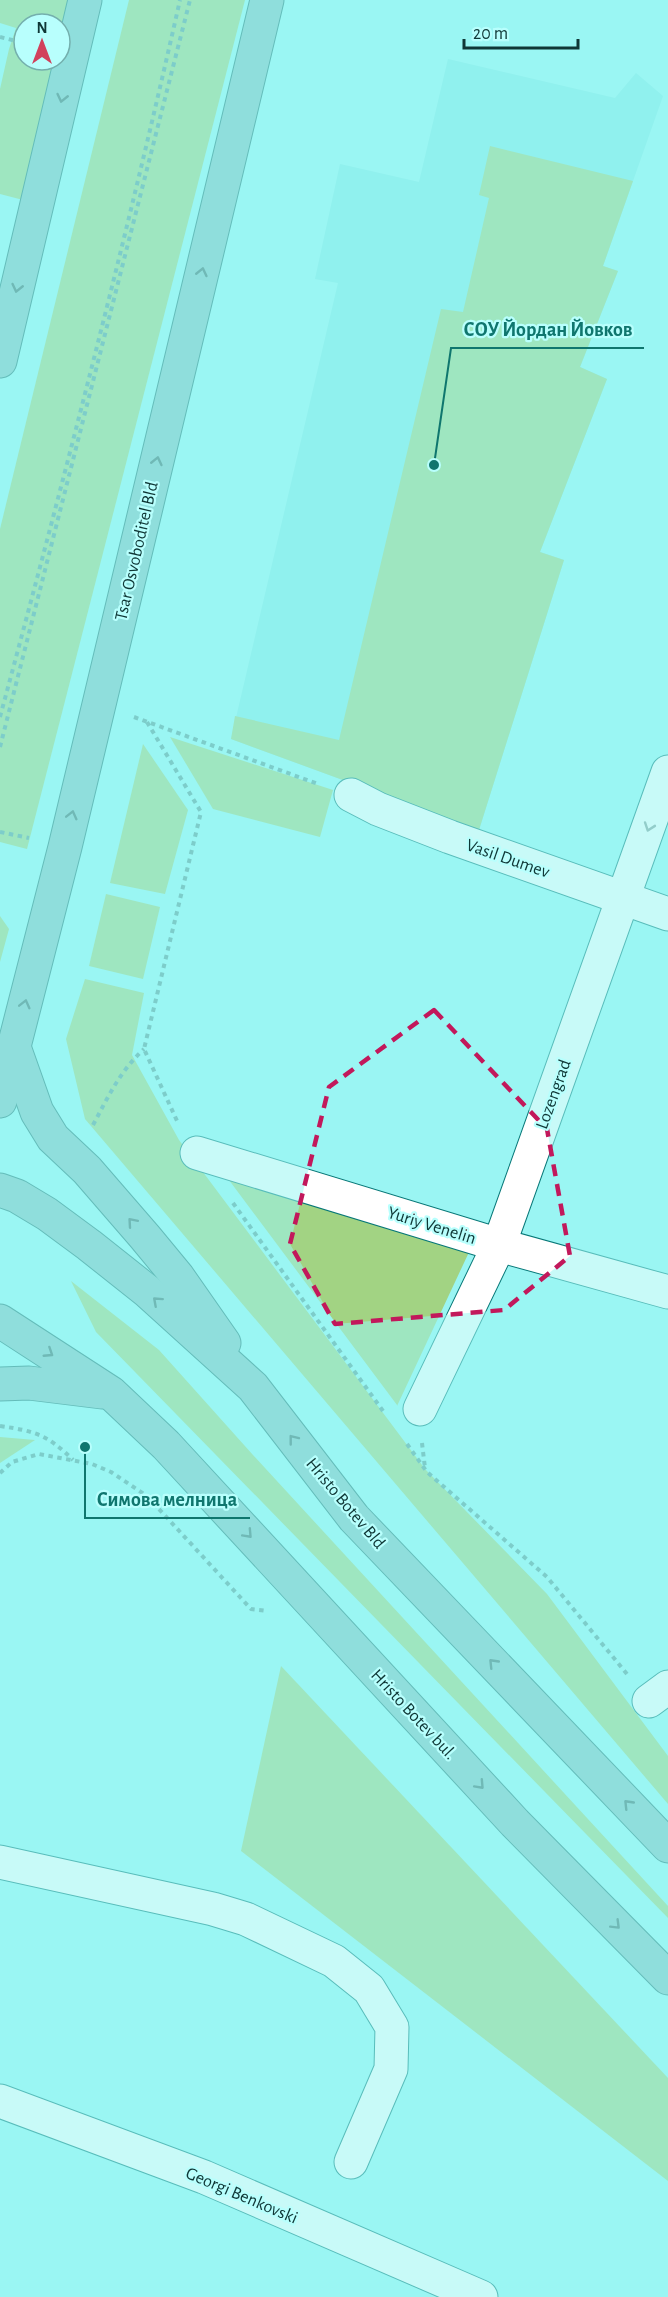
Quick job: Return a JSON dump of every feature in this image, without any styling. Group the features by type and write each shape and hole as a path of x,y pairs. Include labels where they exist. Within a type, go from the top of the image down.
{"main road":[{"path":"0,361 85,0"},
{"name":"Tsar Osvoboditel Bld","path":"0,1101 99,704 267,0"},
{"path":"14,1047 37,1112 53,1138 87,1170 178,1277 254,1387"},
{"name":"Hristo Botev Bld","path":"0,1190 17,1196 37,1208 89,1245 147,1291 254,1387 354,1518 668,1846"},
{"path":"0,1321 111,1393 166,1445 325,1618"},
{"path":"0,1384 29,1383 111,1393"},
{"name":"Hristo Botev bul.","path":"325,1618 515,1823 668,1978"}],"street":[{"name":"Lozengrad","path":"420,1409 499,1245 668,772"},
{"name":"Vasil Dumev","path":"351,795 378,809 439,833 668,914"},
{"name":"Yuriy Venelin","path":"197,1153 499,1245 668,1292"},
{"path":"0,1862 213,1909 246,1919 334,1961 369,1989 392,2027 391,2069 351,2162"},
{"name":"Georgi Benkovski","path":"0,2101 204,2177 481,2297"}],"path":[{"path":"0,717 45,550 151,128 180,0"},
{"path":"0,747 190,0"},
{"path":"99,704 351,795"},
{"path":"92,1127 114,1084 128,1063 144,1049 201,812 147,722"},
{"path":"144,1049 181,1130 197,1153"},
{"path":"232,1201 383,1412"},
{"path":"0,1426 42,1435 58,1445 75,1461"},
{"path":"404,1440 426,1472 547,1577 659,1694"},
{"path":"0,1473 12,1462 39,1454 92,1464 111,1472 147,1496 251,1609 325,1618"}],"highlighted area":[{"path":"434,1010 547,1129 570,1256 504,1310 335,1324 290,1244 329,1087"}],"shaded area":[{"path":"448,59 615,98 636,73 663,96 603,266 618,271 580,367 607,379 540,552 564,560 479,830 231,739 338,283 315,279 340,164 419,182"}],"green space":[{"path":"0,0 74,0 71,12 12,12 12,27 0,23"},
{"path":"129,0 245,0 27,849 0,842 0,529"},
{"path":"12,40 12,72 57,72 27,201 0,194 0,89"},
{"path":"490,146 633,181 603,266 618,271 580,367 607,379 540,552 564,560 479,830 231,739 235,716 339,740 441,309 463,312 489,198 479,195"},
{"path":"170,737 333,790 320,837 213,809"},
{"path":"143,744 188,810 165,894 110,883"},
{"path":"106,894 160,907 143,979 89,966"},
{"path":"0,916 9,929 0,962"},
{"path":"85,979 144,993 132,1055 179,1140 425,1469 547,1594 668,1756 668,1804 85,1119 66,1039"},
{"path":"223,1172 470,1250 397,1406 397,1405"},
{"path":"71,1281 159,1350 668,1906 668,1918 96,1332"},
{"path":"0,1437 35,1440 0,1463"},
{"path":"281,1666 668,2078 668,2181 241,1851"}],"place":[{"name":"СОУ Йордан Йовков","path":"434,465"},
{"name":"Симова мелница","path":"85,1447"}]}
